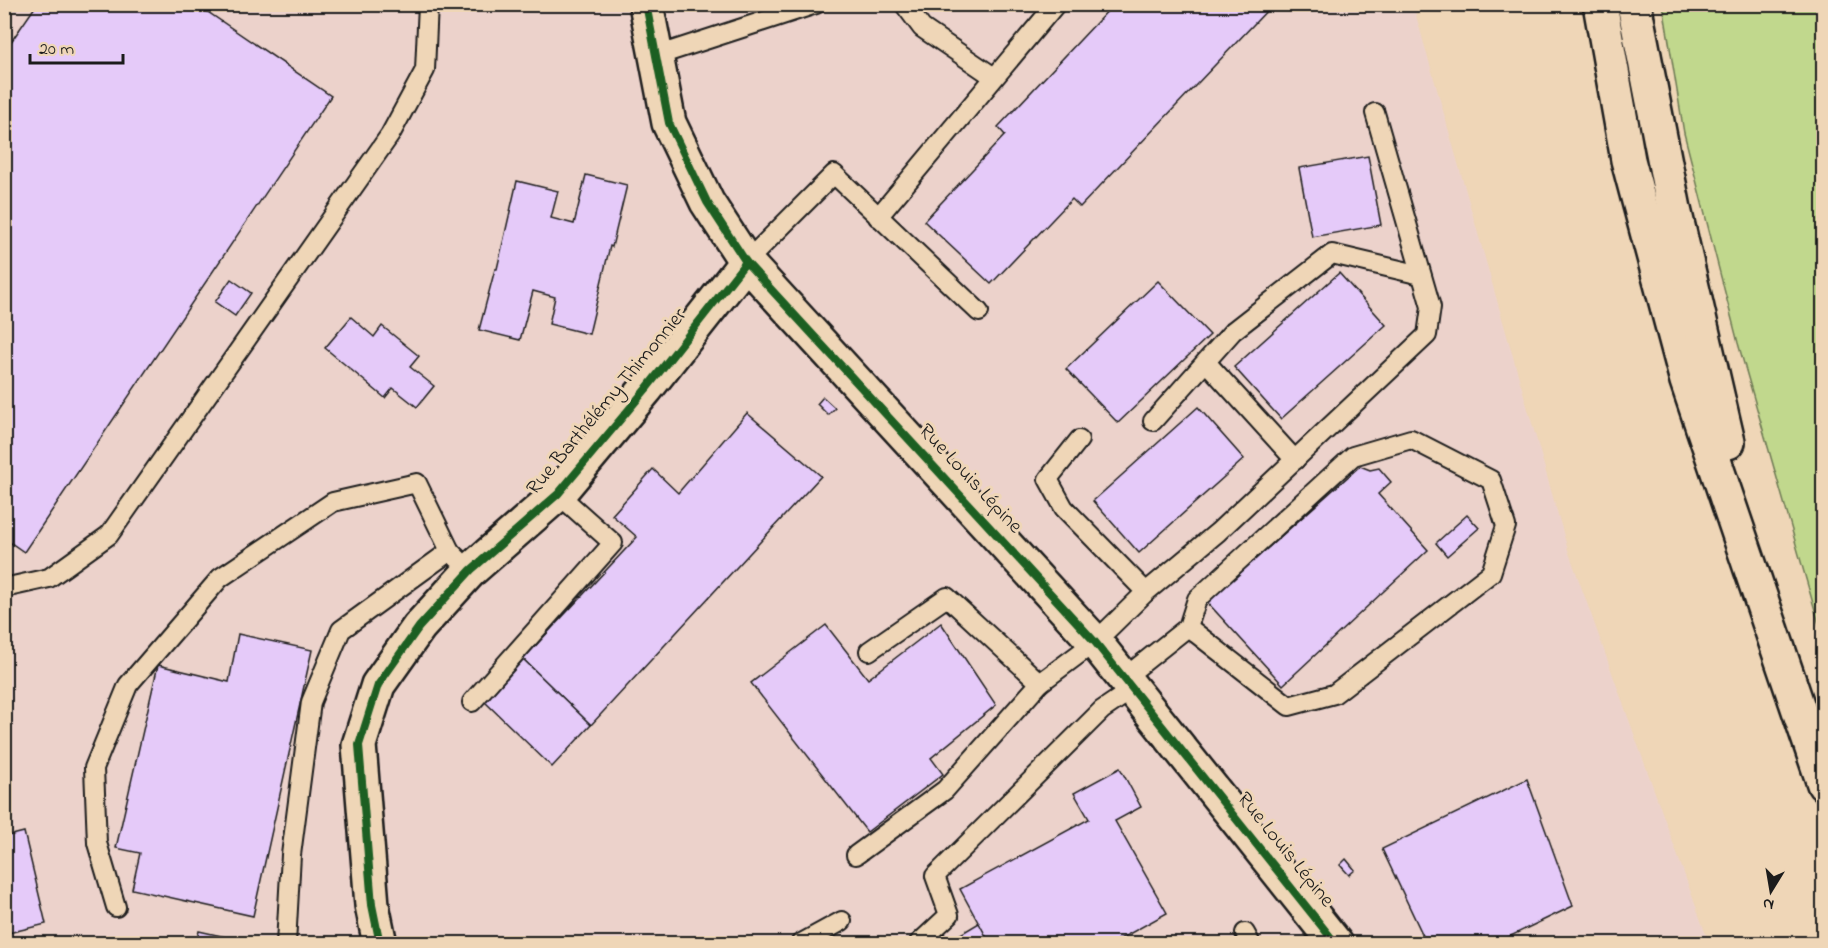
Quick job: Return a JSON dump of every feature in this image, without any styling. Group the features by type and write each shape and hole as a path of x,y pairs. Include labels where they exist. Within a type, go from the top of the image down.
{"street":[{"name":"Rue Louis Lépine","path":"646,4 669,123 707,202 746,262 1095,642 1336,944"},
{"path":"1600,4 1628,160 1688,381 1824,784"},
{"path":"1634,4 1674,209 1766,610"},
{"name":"Rue Barthélémy Thimonnier","path":"380,944 372,904 359,745 378,685 419,627 460,561 558,494 646,389 746,262"}],"lane":[{"path":"4,588 49,578 109,535 390,135 425,70 428,4"},
{"path":"656,56 816,4"},
{"path":"904,4 921,28 994,77"},
{"path":"878,217 1056,4"},
{"path":"856,855 945,790 1040,683 1095,642 1146,592 1218,532 1427,335 1431,307 1375,113"},
{"path":"746,262 834,174 979,312"},
{"path":"1153,421 1233,332 1332,254 1421,276"},
{"path":"1206,362 1295,460"},
{"path":"918,944 949,915 935,876 1128,683 1188,627 1197,599 1353,456 1411,439 1491,480 1506,526 1491,573 1334,694 1289,706 1188,627"},
{"path":"1079,440 1048,479 1064,508 1146,592"},
{"path":"116,907 97,843 94,768 128,685 220,578 333,502 417,483 460,561 341,630 311,702 292,843 286,944"},
{"path":"472,702 613,543 558,494"},
{"path":"869,651 947,597 1040,683"},
{"path":"800,944 842,921"}],"shaded area":[{"path":"5,4 1413,5 1568,550 1709,943 5,944"}],"green space":[{"path":"1663,5 1823,5 1823,638 1738,343 1684,133"}],"building":[{"path":"37,4 196,4 331,96 24,552 4,538 4,52"},
{"path":"1114,4 1273,4 1080,207 1072,199 991,284 924,221 1005,135 998,127"},
{"path":"1368,156 1381,225 1312,237 1299,168"},
{"path":"586,175 627,185 589,334 549,324 555,297 533,291 520,340 479,330 495,269 497,269 517,181 558,191 551,218 574,224"},
{"path":"1339,273 1386,325 1281,419 1234,367"},
{"path":"231,279 251,293 235,316 215,302"},
{"path":"1158,281 1210,335 1118,423 1066,369"},
{"path":"351,317 374,337 382,326 419,356 410,367 434,386 417,407 393,388 385,398 325,348"},
{"path":"823,397 835,408 828,415 817,404"},
{"path":"1198,407 1244,459 1139,553 1093,501"},
{"path":"747,413 821,476 591,725 523,659 637,537 612,515 653,469 678,493"},
{"path":"1360,466 1370,470 1379,468 1391,482 1378,494 1428,550 1283,685 1207,602"},
{"path":"1467,515 1479,528 1447,556 1436,543"},
{"path":"941,623 996,705 931,758 943,774 867,832 751,683 826,625 868,679"},
{"path":"238,634 312,650 253,916 132,889 140,853 116,848 158,665 229,682"},
{"path":"523,659 591,725 552,767 485,702"},
{"path":"1120,768 1141,807 1115,821 1167,913 1111,944 990,944 960,889 1089,819 1074,793"},
{"path":"1527,779 1573,906 1494,944 1427,944 1382,849"},
{"path":"24,832 46,924 4,934 4,837"},
{"path":"1346,859 1355,870 1349,875 1340,865"},
{"path":"979,923 990,944 944,944"},
{"path":"199,931 257,944 196,944"}],"cycle path":[{"path":"646,4 669,123 707,202 746,262 1095,642 1336,944"},
{"path":"380,944 372,905 359,745 378,685 419,627 471,570 558,494 646,389 746,262"}]}
